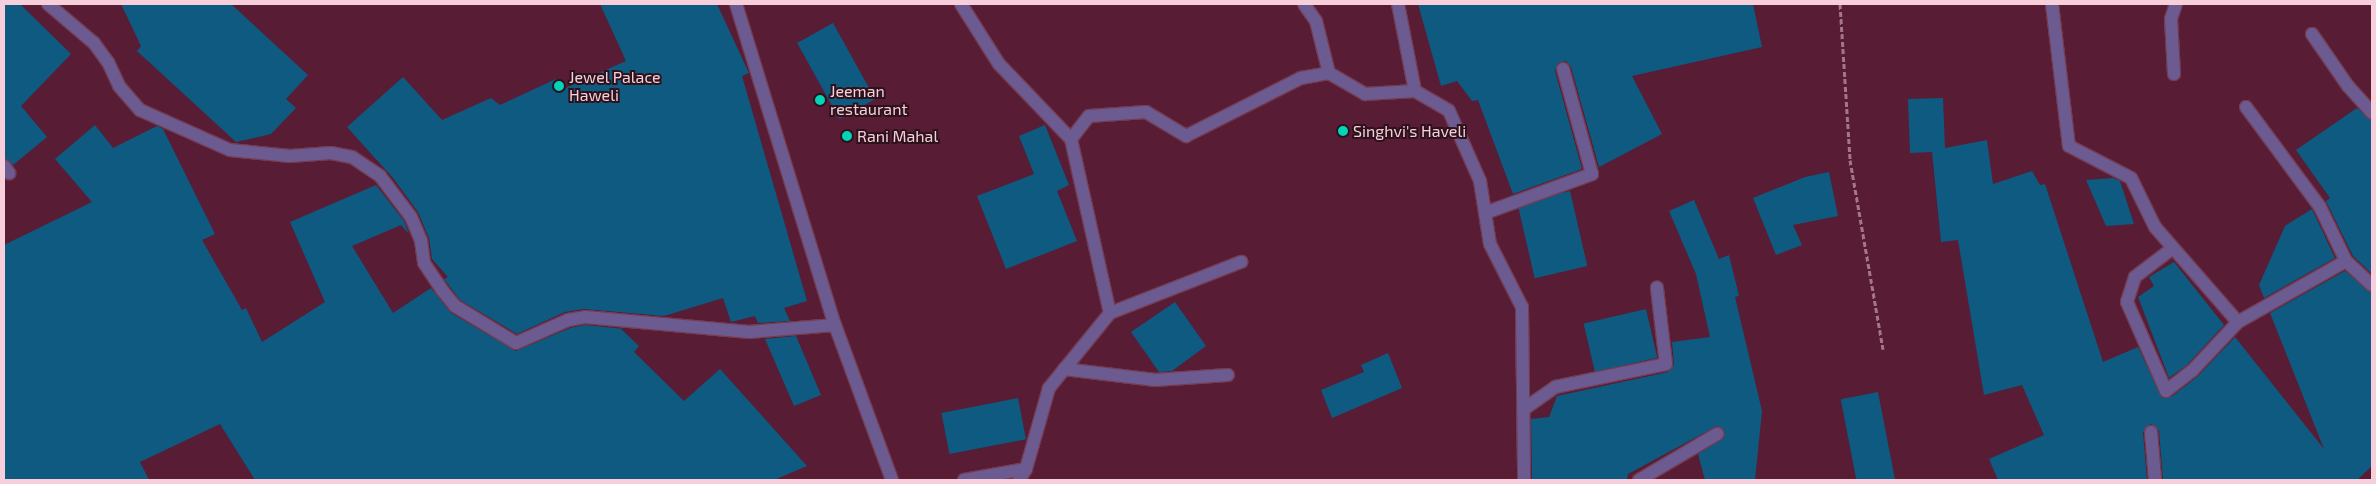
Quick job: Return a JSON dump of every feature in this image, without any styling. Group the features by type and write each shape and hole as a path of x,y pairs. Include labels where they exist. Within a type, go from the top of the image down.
{"street":[{"path":"48,4 94,44 108,62 119,86 140,110 230,150 290,156 331,153 352,157 373,171 411,217 421,241 424,263 455,306 516,343 568,320 585,317 749,332 835,325"},
{"path":"736,4 835,325 892,480"},
{"path":"961,4 1000,64 1071,139 1110,313"},
{"path":"1304,4 1316,21 1329,73"},
{"path":"1398,4 1415,91"},
{"path":"2052,4 2069,146 2131,178 2155,227 2238,322"},
{"path":"2174,74 2171,19 2176,4"},
{"path":"2312,34 2348,86 2372,113"},
{"path":"1485,212 1592,174 1563,69"},
{"path":"1071,139 1089,116 1146,112 1186,136 1300,78 1329,73 1365,94 1415,91 1449,111 1480,181 1490,244 1522,307 1524,480"},
{"path":"2246,107 2320,207 2346,260 2372,285"},
{"path":"2173,248 2135,278 2126,302 2166,392 2192,371 2238,322 2346,260"},
{"path":"1018,480 1026,469 1049,388 1110,313 1240,262"},
{"path":"1524,409 1555,387 1666,364 1657,288"},
{"path":"1064,369 1155,380 1228,375"},
{"path":"2151,432 2155,480"},
{"path":"1639,480 1717,434"},
{"path":"964,480 1026,469"}],"path":[{"path":"1840,4 1850,160 1883,349"}],"building":[{"path":"4,4 20,4 71,54 21,106 47,137 13,165 4,158"},
{"path":"121,4 231,4 308,75 286,99 296,108 271,134 236,142 137,51 141,46"},
{"path":"600,4 717,4 749,73 742,76 807,301 784,308 790,321 758,323 755,316 731,322 723,298 664,316 584,309 565,312 517,334 460,300 444,279 448,277 432,259 429,238 418,212 393,178 347,127 403,77 442,120 491,98 500,105 556,79 561,90 626,61"},
{"path":"1418,4 1753,4 1762,47 1632,76 1662,134 1599,167 1571,67 1566,61 1558,63 1555,71 1582,169 1513,194 1478,100 1472,101 1457,81 1441,86"},
{"path":"833,23 875,99 839,119 797,43"},
{"path":"1943,98 1945,148 1987,140 1993,184 2032,171 2040,185 2045,184 2103,362 2138,347 2162,398 2171,397 2197,377 2235,337 2324,449 2270,313 2345,271 2372,293 2372,466 2357,480 2163,480 2159,431 2151,424 2143,432 2147,480 1998,480 1989,459 2044,435 2022,385 1984,395 1958,240 1941,242 1932,152 1910,153 1908,99"},
{"path":"2357,108 2372,121 2372,274 2353,256 2326,201 2330,198 2296,150"},
{"path":"95,125 113,148 157,126 163,129 215,234 202,240 242,310 246,308 262,342 325,302 290,222 376,185 404,221 409,234 401,225 352,246 393,313 431,288 451,313 516,351 570,328 585,325 624,329 621,329 639,346 634,352 684,401 720,369 807,466 774,480 255,480 220,424 140,462 149,480 4,480 4,245 92,202 55,159"},
{"path":"1045,125 1069,185 1057,191 1077,241 1006,269 977,196 1034,174 1019,136"},
{"path":"1829,172 1838,216 1793,225 1802,245 1776,255 1753,198 1805,177"},
{"path":"2113,178 2120,181 2134,224 2106,226 2086,180"},
{"path":"1570,191 1587,266 1535,278 1517,203"},
{"path":"1694,200 1719,259 1729,255 1739,296 1735,297 1762,411 1755,480 1705,480 1698,454 1724,438 1724,430 1717,426 1628,474 1627,480 1532,480 1531,419 1549,417 1557,396 1668,372 1674,364 1672,342 1710,337 1696,274 1669,211"},
{"path":"2312,209 2335,258 2264,298 2259,285 2285,226"},
{"path":"2174,262 2224,325 2187,365 2169,378 2138,297 2154,286 2149,277"},
{"path":"1175,302 1206,346 1172,371 1159,372 1131,332"},
{"path":"1646,309 1657,358 1595,372 1584,323"},
{"path":"796,336 821,395 794,406 765,339"},
{"path":"1388,353 1402,388 1332,418 1321,390 1364,372 1361,365"},
{"path":"1878,392 1895,480 1856,480 1841,399"},
{"path":"1018,398 1026,439 949,454 941,413"}],"place":[{"name":"Jewel Palace Haweli","path":"559,86"},
{"name":"Jeeman restaurant","path":"820,100"},
{"name":"Singhvi's Haveli","path":"1343,131"},
{"name":"Rani Mahal","path":"847,136"}]}
